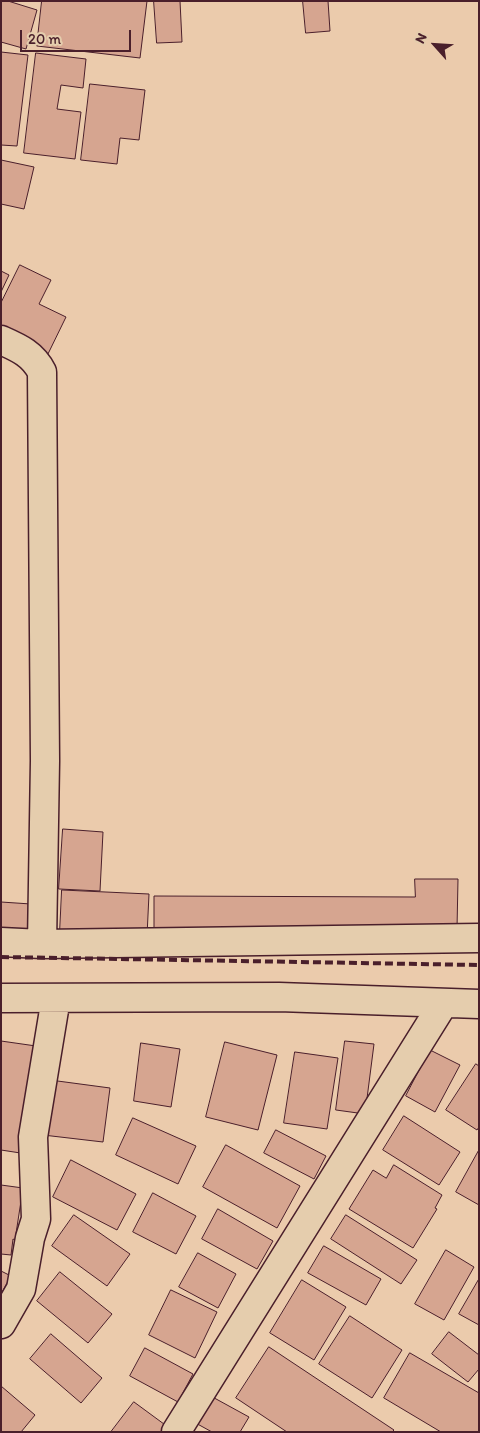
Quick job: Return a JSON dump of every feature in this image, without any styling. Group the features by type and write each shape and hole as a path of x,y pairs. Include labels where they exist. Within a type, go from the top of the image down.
{"street":[{"path":"1,340 29,354 38,363 42,372 45,761 42,944"},
{"path":"1,942 42,944 479,938"},
{"path":"1,998 279,996 479,1004"},
{"path":"1,1324 21,1289 30,1238 36,1219 33,1137 56,998"},
{"path":"176,1432 443,1004"}],"building":[{"path":"1,1 8,1 37,10 26,49 1,42"},
{"path":"42,1 147,1 140,58 37,46"},
{"path":"154,1 180,1 182,42 157,43"},
{"path":"303,1 328,1 330,31 306,33"},
{"path":"1,52 28,55 17,146 1,145"},
{"path":"36,53 86,59 83,88 61,85 57,109 81,112 75,159 24,153"},
{"path":"90,84 145,90 139,140 120,138 117,164 81,160"},
{"path":"1,160 34,167 24,209 1,204"},
{"path":"20,265 51,280 39,304 66,317 46,358 1,336 1,303"},
{"path":"1,271 9,275 1,292"},
{"path":"63,829 103,832 100,891 59,889"},
{"path":"415,879 458,879 457,929 154,929 154,896 415,897"},
{"path":"62,890 149,894 147,936 60,932"},
{"path":"1,902 31,904 28,941 1,939"},
{"path":"1,1041 43,1047 27,1154 1,1150"},
{"path":"345,1041 374,1044 365,1114 336,1110"},
{"path":"225,1042 277,1055 258,1130 206,1117"},
{"path":"141,1043 180,1049 171,1107 134,1101"},
{"path":"430,1050 460,1065 435,1112 406,1096"},
{"path":"295,1052 338,1058 327,1129 284,1123"},
{"path":"476,1064 479,1066 479,1127 477,1130 446,1110"},
{"path":"50,1080 110,1088 103,1142 43,1135"},
{"path":"404,1116 460,1152 439,1185 383,1150"},
{"path":"133,1118 196,1146 178,1184 116,1155"},
{"path":"276,1130 326,1156 314,1179 264,1153"},
{"path":"226,1145 300,1186 277,1228 203,1187"},
{"path":"479,1150 479,1205 456,1192"},
{"path":"71,1160 136,1194 117,1230 53,1197"},
{"path":"394,1165 442,1195 435,1208 437,1209 413,1248 349,1209 373,1170 386,1178"},
{"path":"1,1185 23,1188 11,1255 1,1254"},
{"path":"153,1193 196,1216 176,1254 133,1232"},
{"path":"218,1209 273,1241 257,1269 202,1239"},
{"path":"74,1215 130,1254 107,1286 52,1246"},
{"path":"346,1215 417,1260 401,1284 331,1239"},
{"path":"324,1246 381,1279 366,1305 308,1273"},
{"path":"446,1250 474,1267 444,1320 415,1304"},
{"path":"198,1253 236,1274 218,1308 179,1287"},
{"path":"1,1271 11,1276 1,1294"},
{"path":"60,1272 112,1314 88,1343 37,1301"},
{"path":"479,1279 479,1325 459,1314"},
{"path":"302,1280 346,1307 314,1360 270,1333"},
{"path":"171,1290 217,1312 195,1358 149,1335"},
{"path":"350,1316 402,1350 372,1398 319,1364"},
{"path":"449,1332 479,1355 479,1369 468,1382 432,1354"},
{"path":"51,1334 102,1378 81,1403 30,1359"},
{"path":"269,1347 394,1430 392,1432 287,1432 236,1398"},
{"path":"145,1348 193,1374 178,1402 130,1376"},
{"path":"410,1353 479,1393 479,1432 441,1432 384,1398"},
{"path":"1,1386 35,1415 21,1432 1,1432"},
{"path":"207,1394 249,1417 240,1432 212,1432 192,1421"},
{"path":"134,1402 168,1427 164,1432 111,1432"}],"railway":[{"path":"1,957 479,965"}]}
